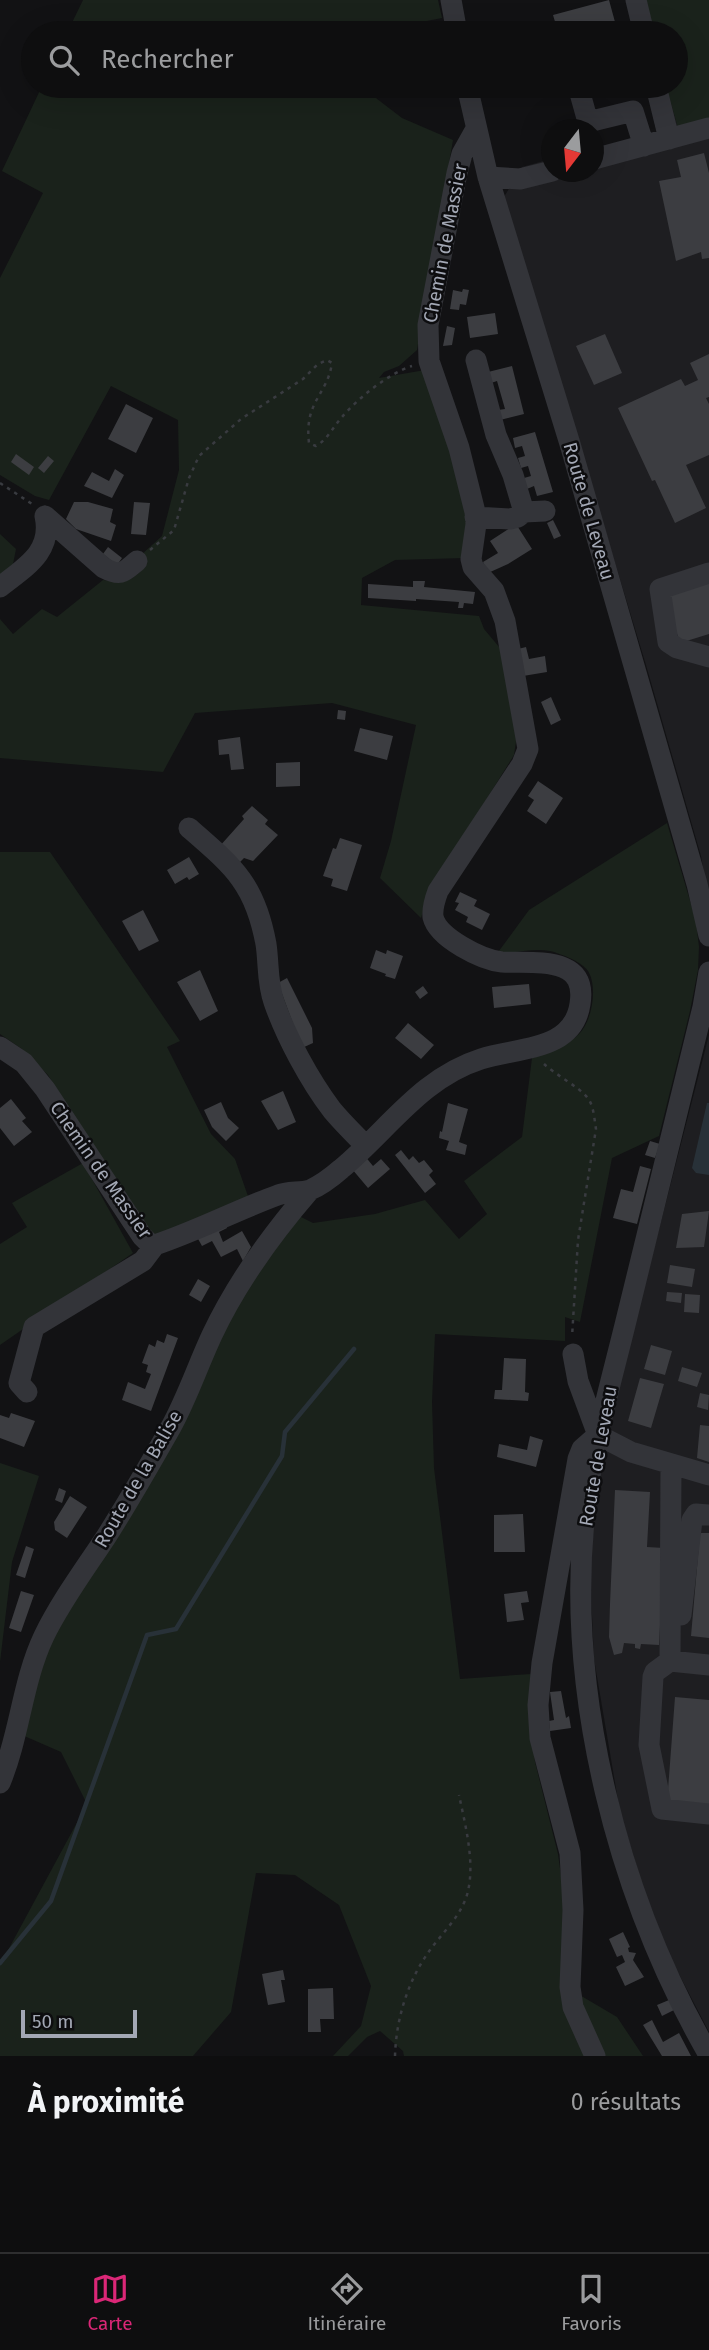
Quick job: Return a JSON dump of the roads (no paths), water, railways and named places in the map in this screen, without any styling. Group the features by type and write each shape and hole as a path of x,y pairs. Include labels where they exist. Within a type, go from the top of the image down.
{"street":[{"path":"451,0 455,21"},
{"path":"636,0 640,21"},
{"name":"Route de Leveau","path":"470,98 488,177 582,484 697,884 709,936"},
{"path":"581,98 588,122 633,111 644,146"},
{"path":"659,98 669,139"},
{"path":"604,156 709,128"},
{"name":"Chemin de Massier","path":"0,1047 24,1063 45,1089 142,1236 155,1245 281,1193 310,1190 341,1169 417,1095 445,1075 473,1061 556,1040 572,1028 580,1003 580,990 578,978 571,972 545,962 502,962 478,956 443,932 433,915 438,891 522,764 528,749 501,606 494,591 473,566 471,559 475,517 459,448 429,361 428,325 457,173 462,154 476,129"},
{"path":"488,177 510,180 541,173"},
{"path":"475,517 510,519 534,512 513,475 496,435 476,360"},
{"path":"0,587 43,548 48,528 45,516 104,568 114,573 123,573 137,561"},
{"path":"709,573 660,589 668,642 677,648 709,657"},
{"path":"189,828 225,859 248,888 260,915 274,1004 307,1073 332,1110 365,1145"},
{"name":"Route de Leveau","path":"709,972 700,1019 598,1435 586,1508 581,1583 583,1652 588,1698 608,1802 631,1882 655,1947 709,2055"},
{"name":"Route de la Balise","path":"0,1783 13,1743 30,1672 45,1635 131,1497 176,1417 213,1332 247,1271 287,1216 310,1190"},
{"path":"27,1392 19,1382 34,1327 143,1261 155,1245"},
{"path":"573,1354 578,1381 598,1435 631,1452 709,1475"},
{"path":"595,2056 573,2007 570,1987 573,1910 570,1853 540,1738 538,1705 542,1663 578,1459 582,1449 598,1435"},
{"path":"670,1661 671,1465"},
{"path":"670,1625 681,1617 692,1520 696,1514 709,1515"},
{"path":"709,1665 670,1661 655,1672 649,1745 662,1809 709,1814"}],"waterway":[{"path":"0,1963 51,1901 147,1635 176,1629 282,1456 285,1432 354,1349"}]}
